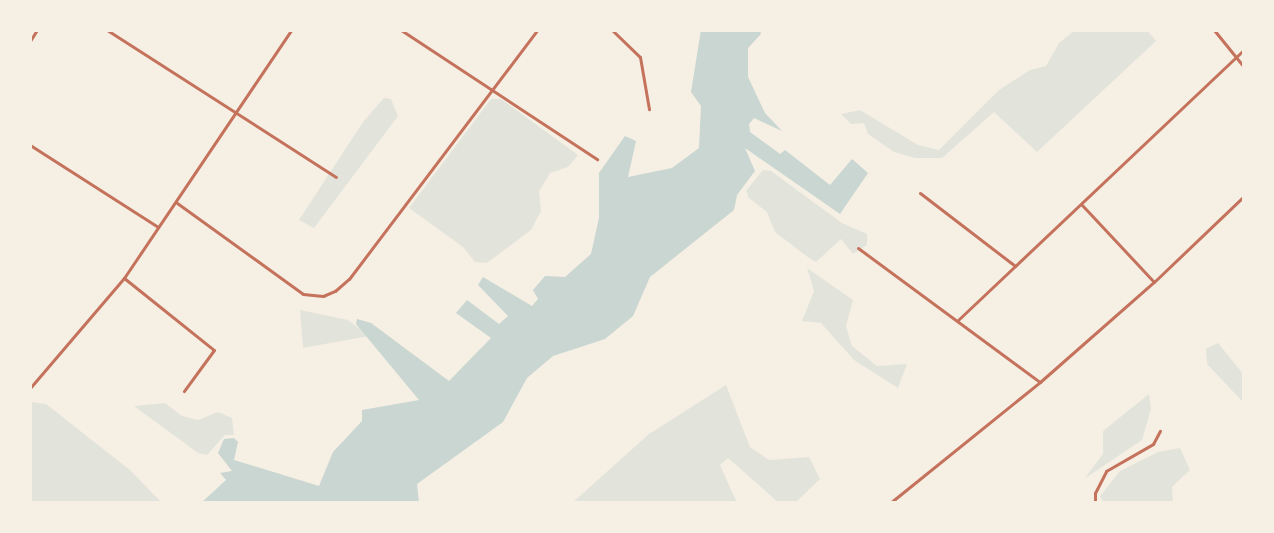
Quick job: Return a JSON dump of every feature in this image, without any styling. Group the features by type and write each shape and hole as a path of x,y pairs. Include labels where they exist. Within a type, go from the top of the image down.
{"street":[{"path":"30,41 37,30"},
{"path":"107,30 336,177"},
{"path":"30,388 124,278 177,203 291,30"},
{"path":"401,30 492,87 597,159"},
{"path":"177,203 303,294 323,296 349,279 537,30"},
{"path":"612,30 640,57 649,109"},
{"path":"1214,30 1244,67"},
{"path":"958,320 1244,50"},
{"path":"30,146 158,227"},
{"path":"920,193 1015,266"},
{"path":"890,503 1040,382 1154,282 1244,196"},
{"path":"1082,205 1154,282"},
{"path":"858,248 1040,382"},
{"path":"124,278 214,350 184,391"},
{"path":"1095,503 1095,493 1106,471 1153,444 1160,431"}],"shaded area":[{"path":"701,30 760,30 761,34 748,48 748,77 765,113 782,131 754,118 749,124 750,132 780,154 785,150 830,185 852,159 868,173 840,214 745,148 755,171 737,195 734,210 650,277 633,316 605,339 553,356 527,378 503,422 417,484 419,503 201,503 226,480 220,473 232,471 218,453 224,439 234,438 238,442 234,460 319,486 333,452 362,421 362,410 419,400 356,324 357,319 371,323 449,381 491,338 456,313 467,300 499,324 508,316 478,285 483,277 532,306 538,299 533,290 545,276 565,277 591,254 599,218 599,173 625,136 636,141 628,177 672,168 699,148 701,106 691,92"},
{"path":"1075,30 1147,30 1156,41 1037,152 994,112 942,158 915,158 894,152 868,134 864,123 851,124 841,114 860,110 918,145 939,150 999,90 1030,70 1046,66 1059,43"},
{"path":"384,98 391,99 398,116 314,228 299,220 363,122"},
{"path":"491,99 501,99 578,155 568,167 550,173 539,191 541,211 531,230 487,263 475,262 463,247 409,208"},
{"path":"763,170 771,171 842,223 867,234 867,245 853,254 841,239 816,262 809,258 775,232 767,212 749,198 746,191"},
{"path":"807,268 853,300 846,326 852,346 877,366 907,364 898,388 854,360 821,323 802,321 814,291"},
{"path":"300,310 348,320 369,336 303,348"},
{"path":"1218,343 1244,375 1244,403 1207,364 1206,349"},
{"path":"726,385 750,447 769,460 809,457 820,479 795,503 779,503 728,458 720,465 737,503 572,503 649,434"},
{"path":"1149,394 1151,409 1142,440 1084,479 1103,454 1103,431"},
{"path":"30,402 46,404 130,470 162,503 30,503"},
{"path":"165,403 182,416 198,420 218,412 232,418 234,435 225,435 207,455 198,453 134,406"},
{"path":"1180,448 1190,470 1172,487 1173,503 1104,503 1100,496 1120,471 1158,452"}]}
